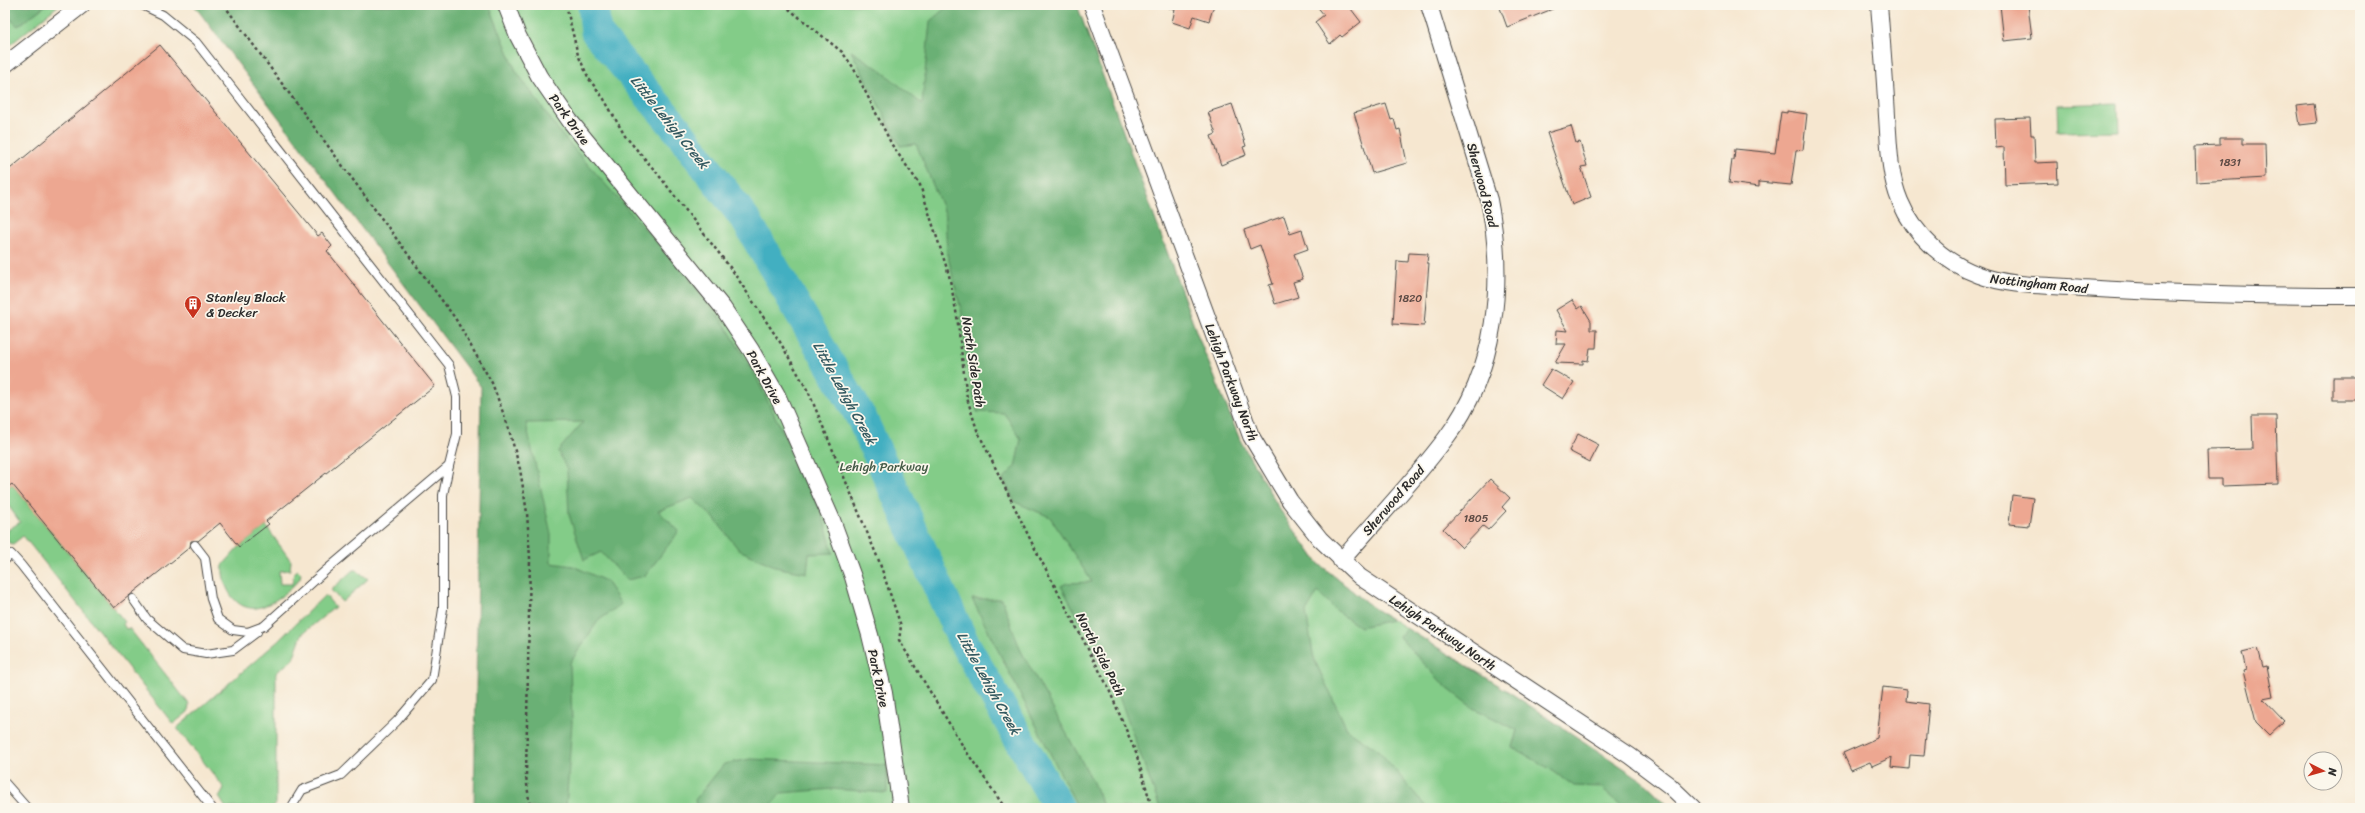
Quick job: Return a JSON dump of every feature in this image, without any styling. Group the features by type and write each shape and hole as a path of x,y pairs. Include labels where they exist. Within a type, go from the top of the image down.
{"street":[{"path":"5,65 82,5"},
{"name":"Park Drive","path":"506,5 518,36 539,76 570,121 603,164 691,267 723,308 751,350 777,395 832,520 853,577 870,635 884,693 901,808"},
{"name":"Lehigh Parkway North","path":"1092,5 1251,436 1290,501 1320,539 1360,577 1630,756 1670,786 1693,808"},
{"name":"Sherwood Road","path":"1341,560 1446,438 1462,412 1476,384 1493,324 1498,262 1495,231 1489,200 1430,5"},
{"name":"Nottingham Road","path":"1880,5 1891,170 1900,201 1911,222 1925,240 1958,266 1979,275 2002,281 2083,288 2250,296 2360,296"}],"lane":[{"path":"142,5 163,15 196,42 449,365 457,404 457,434 443,495 443,609 432,680 397,721 341,775 302,790 291,808"},
{"path":"133,599 147,619 183,650 206,654 233,650 264,626 325,571 449,466"},
{"path":"195,545 205,558 211,599 218,619 233,630 248,632 264,626"},
{"path":"5,560 11,554 21,565 212,808"},
{"path":"5,783 27,808"}],"path":[{"path":"224,5 456,318 492,383 508,426 520,469 527,514 530,558 526,776 530,808"},
{"name":"North Side Path","path":"784,5 842,52 853,67 892,145 920,184 950,275 957,316 967,398 977,430 1032,543 1107,685 1136,753 1152,808"}],"green space":[{"path":"5,5 46,5 18,26 5,14"},
{"path":"46,5 59,5 5,49 5,28 9,25 5,19 5,14 18,26"},
{"path":"194,5 489,5 516,71 561,134 690,280 726,326 755,375 822,513 833,553 809,554 807,573 779,568 739,550 714,518 692,498 658,511 679,531 645,576 627,580 601,552 584,560 569,515 567,470 558,451 583,422 526,423 551,534 551,563 573,566 606,581 621,604 598,621 570,663 572,722 566,808 474,808 481,387"},
{"name":"Lehigh Parkway","path":"248,5 1077,5 1197,334 1240,440 1280,510 1318,563 1372,607 1506,690 1643,781 1671,808 549,808 523,409"},
{"path":"949,5 1077,5 1197,334 1240,440 1280,510 1318,563 1372,607 1392,620 1360,627 1339,613 1318,592 1306,612 1314,659 1347,729 1379,751 1427,808 1160,808 1117,691 1094,653 1097,641 1079,619 1061,586 1067,583 1092,582 1050,517 1015,502 1003,479 1015,467 1021,439 1004,413 977,412 967,363 963,318 947,253 945,214 916,144 900,146 851,51 879,69 922,104 930,21"},
{"path":"2118,103 2119,131 2058,132 2057,105"},
{"path":"12,484 125,622 123,624 126,629 129,628 189,704 188,712 173,724 25,538 23,536 13,544 9,543 6,537 8,530 20,522 5,501 5,489"},
{"path":"266,526 291,561 290,570 279,571 280,584 292,584 294,573 298,570 301,573 300,578 287,592 269,604 257,608 249,608 236,601 231,595 224,580 223,565 239,547"},
{"path":"353,570 356,570 368,579 342,602 331,590"},
{"path":"325,595 335,607 302,634 293,659 276,673 276,804 273,808 226,808 219,797 224,788 177,728 277,642"},
{"path":"972,599 1002,599 1020,649 1091,778 1104,808 1078,808"},
{"path":"1406,628 1506,690 1643,781 1671,808 1624,808 1601,787 1574,786 1552,770 1512,747 1517,730 1473,708 1447,688 1399,637"},
{"path":"750,759 887,765 887,793 833,789 781,793 769,808 697,808 695,800 724,764"}],"building":[{"path":"1169,5 1214,5 1209,21 1194,16 1190,28 1172,22 1175,10 1169,8"},
{"path":"1316,5 1348,5 1361,22 1342,37 1340,35 1330,44 1315,22 1324,15"},
{"path":"1499,5 1560,5 1560,6 1507,27"},
{"path":"2000,5 2028,5 2032,38 2004,41"},
{"name":"Stanley Black & Decker","path":"160,45 318,236 322,233 332,246 327,251 435,386 266,521 269,524 239,547 220,523 198,541 191,541 190,547 114,608 12,484 5,489 5,173"},
{"path":"1232,104 1246,146 1243,147 1246,155 1221,165 1211,136 1216,134 1208,112"},
{"path":"1386,104 1391,120 1394,119 1397,130 1400,129 1407,163 1372,173 1354,113"},
{"path":"2314,104 2317,123 2300,125 2297,106"},
{"path":"1787,111 1807,114 1803,150 1796,151 1791,185 1759,182 1759,187 1729,183 1735,149 1775,153 1781,112 1787,113"},
{"path":"2030,118 2031,135 2034,135 2035,163 2057,162 2058,183 2005,185 2004,147 1996,148 1995,119"},
{"path":"1571,126 1576,143 1580,142 1587,166 1581,167 1591,197 1572,205 1547,133"},
{"path":"2220,138 2243,138 2243,144 2265,144 2266,178 2196,182 2195,146 2220,145"},
{"path":"1284,216 1290,234 1302,230 1308,249 1294,254 1303,279 1293,282 1298,297 1275,304 1269,285 1273,284 1260,245 1250,249 1244,230"},
{"path":"1409,253 1428,254 1427,263 1429,263 1424,326 1393,324 1397,261 1408,262"},
{"path":"1572,300 1578,309 1582,306 1591,321 1591,330 1597,330 1596,348 1590,348 1588,361 1583,360 1583,364 1555,363 1566,344 1556,344 1557,330 1568,331 1556,310"},
{"path":"1551,369 1574,382 1563,399 1541,385"},
{"path":"2333,377 2360,377 2360,400 2333,400"},
{"path":"2252,416 2276,416 2278,484 2222,486 2222,479 2208,479 2207,450 2253,449"},
{"path":"1578,434 1599,445 1590,462 1569,451"},
{"path":"1490,479 1510,498 1502,507 1506,511 1488,530 1483,526 1462,548 1443,529"},
{"path":"2012,495 2033,498 2029,526 2009,524"},
{"path":"2258,648 2263,667 2267,666 2273,697 2263,699 2284,721 2269,735 2256,722 2243,671 2246,670 2242,652"},
{"path":"1883,687 1907,690 1906,701 1929,704 1924,756 1910,755 1909,769 1891,767 1892,757 1872,766 1870,762 1851,770 1843,753 1877,738"}],"waterway":[{"name":"Little Lehigh Creek","path":"593,5 596,32 677,129 746,220 862,419 963,641 1059,808"}],"place":[{"name":"Stanley Black & Decker","path":"193,319"}]}
